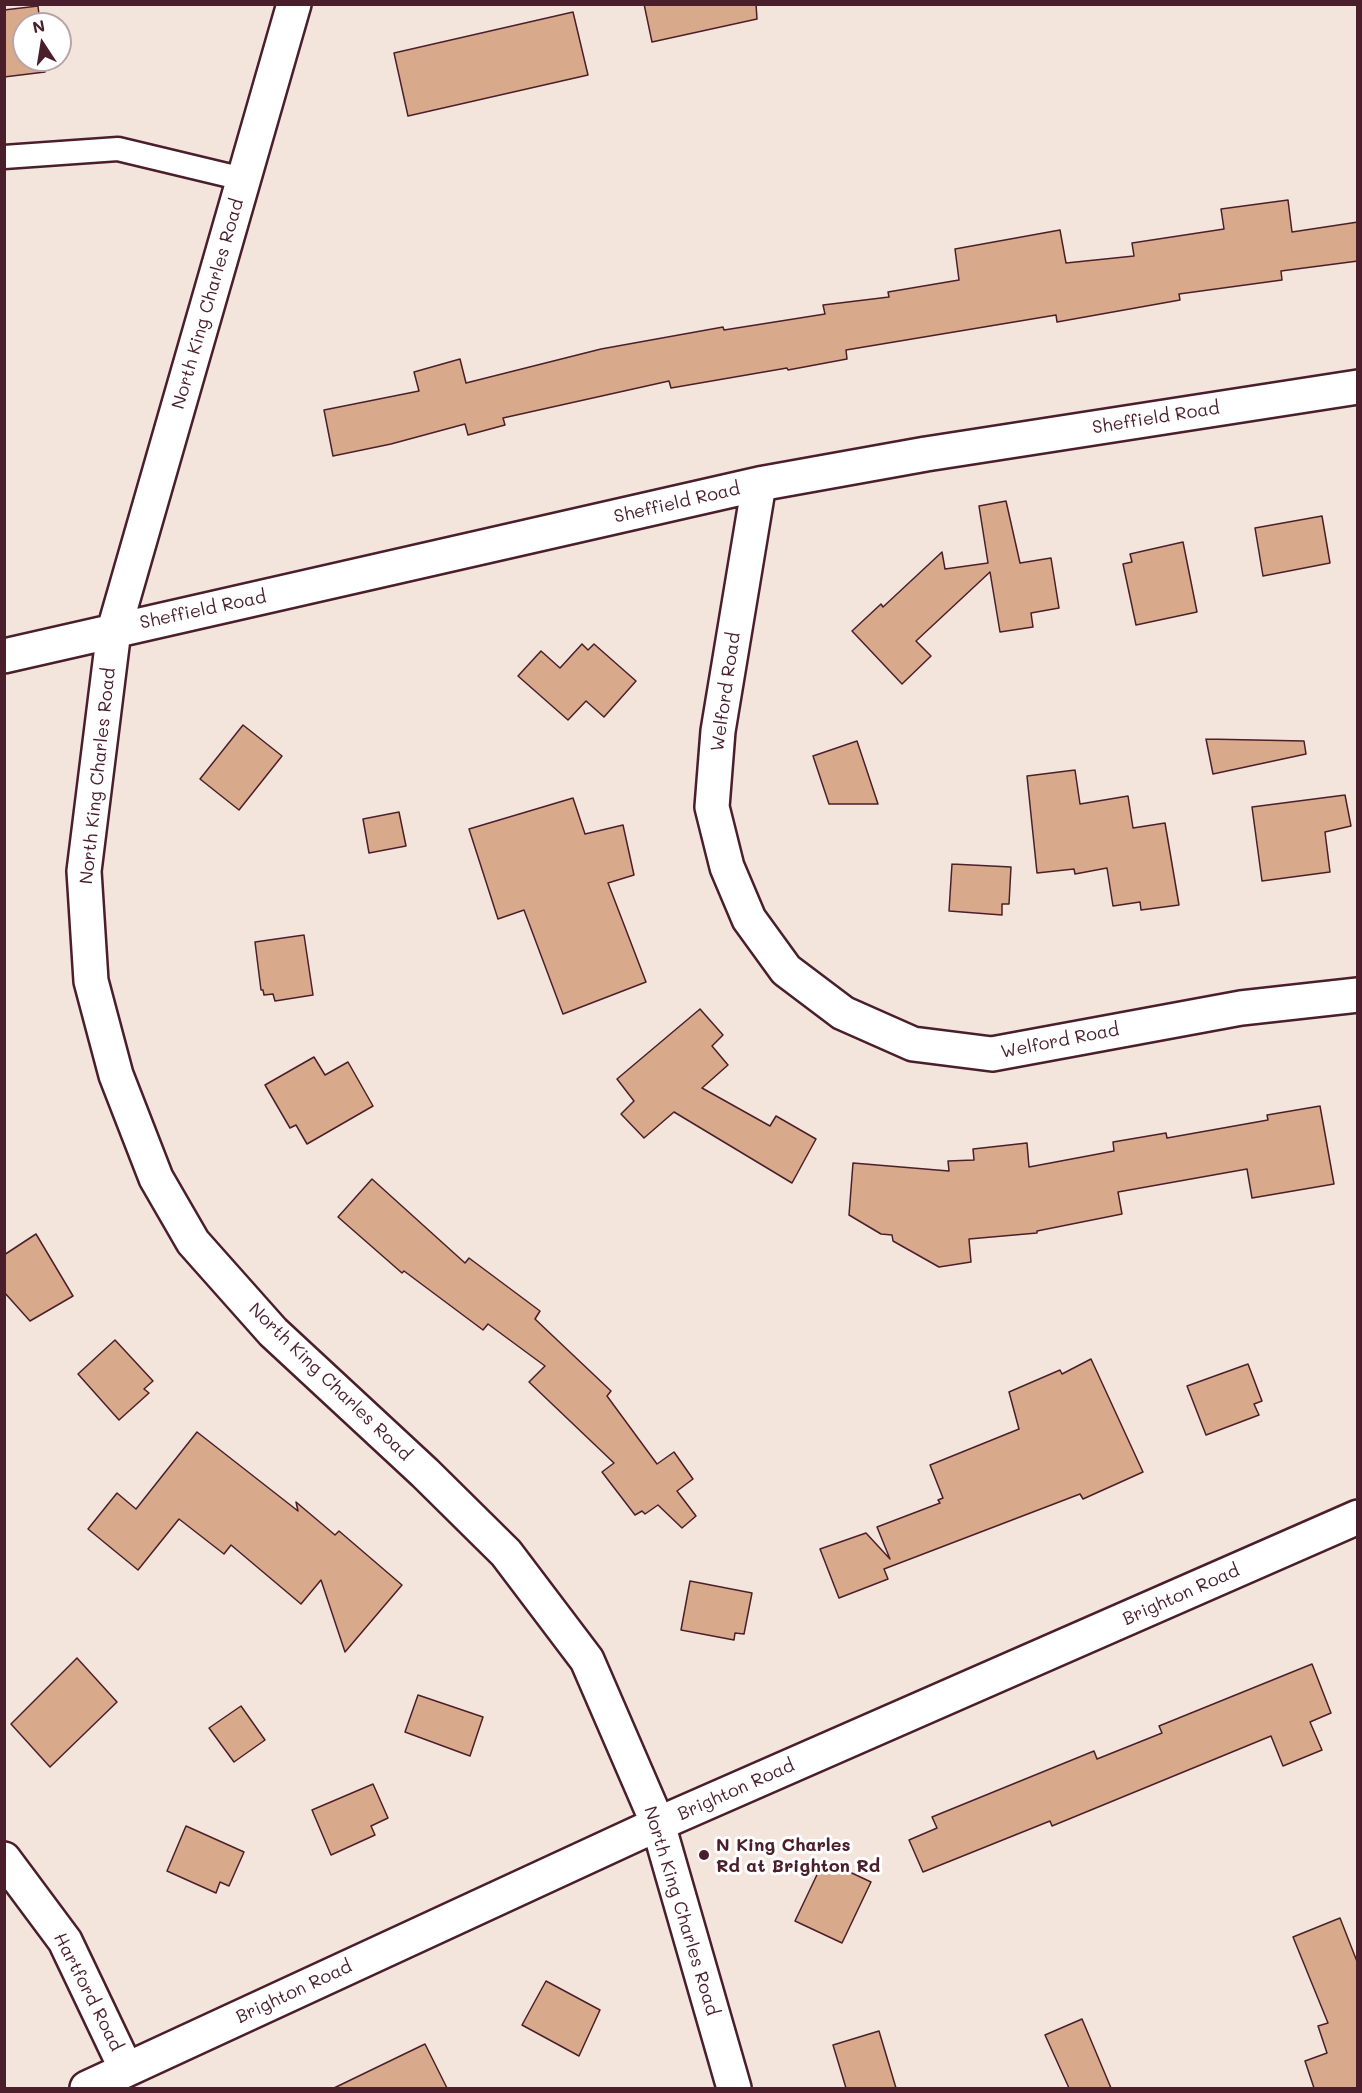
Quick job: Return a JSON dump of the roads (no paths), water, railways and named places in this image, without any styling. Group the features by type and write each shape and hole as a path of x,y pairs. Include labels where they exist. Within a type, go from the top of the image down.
{"street":[{"name":"North King Charles Road","path":"294,4 114,630 84,871 91,981 116,1075 156,1178 193,1242 273,1332 425,1473 506,1552 587,1660 658,1824 734,2088"},
{"name":"Sheffield Road","path":"4,656 759,484 926,454 1358,387"},
{"name":"Welford Road","path":"759,484 718,731 712,807 727,867 749,919 786,969 843,1013 913,1044 992,1054 1241,1008 1358,995"},
{"name":"Brighton Road","path":"87,2088 658,1824 1358,1517"},
{"name":"Hartford Road","path":"4,1859 65,1941 126,2069"}],"lane":[{"path":"4,157 118,149 243,179"}],"place":[{"name":"N King Charles Rd at Brighton Rd","path":"704,1855"}]}
